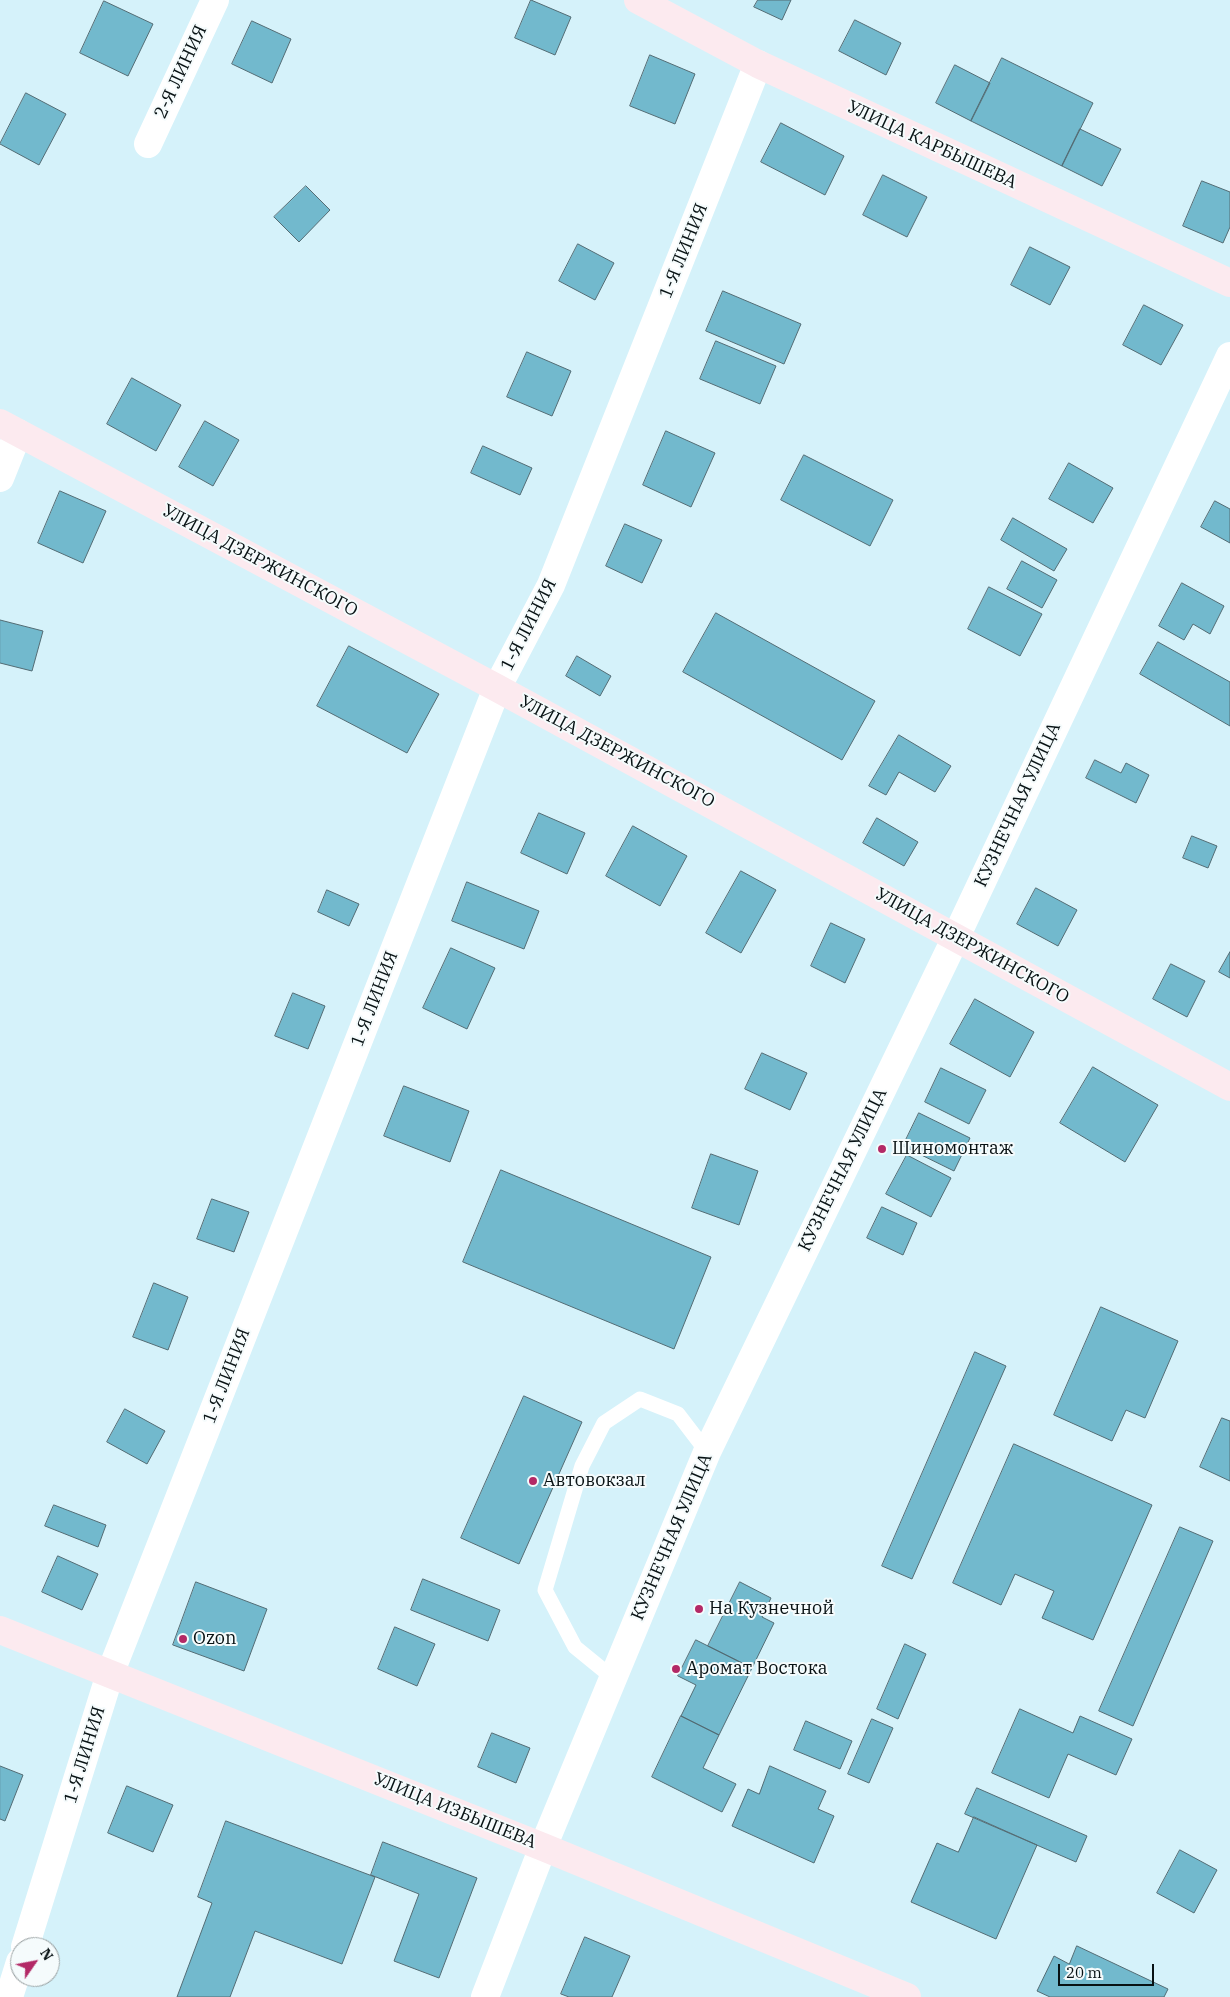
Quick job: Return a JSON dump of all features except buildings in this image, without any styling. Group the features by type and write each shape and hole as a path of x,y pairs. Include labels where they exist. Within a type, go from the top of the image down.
{"street":[{"name":"2-Я ЛИНИЯ","path":"148,144 214,0"},
{"name":"УЛИЦА КАРБЫШЕВА","path":"638,0 758,64 1230,283"},
{"name":"1-Я ЛИНИЯ","path":"28,1937 110,1674 497,688 551,585 758,64"},
{"name":"КУЗНЕЧНАЯ УЛИЦА","path":"485,1997 543,1847 707,1452 956,937 1230,356"},
{"name":"УЛИЦА ДЗЕРЖИНСКОГО","path":"9,428 497,688 1230,1087"},
{"path":"0,478 9,428"},
{"name":"УЛИЦА ИЗБЫШЕВА","path":"0,1630 543,1847 908,1997"}],"lane":[{"path":"613,1678 575,1647 545,1590 582,1466 604,1422 640,1399 678,1414 707,1452"}],"place":[{"name":"Шиномонтаж","path":"882,1149"},
{"name":"Автовокзал","path":"533,1481"},
{"name":"На Кузнечной","path":"699,1609"},
{"name":"Ozon","path":"183,1639"},
{"name":"Аромат Востока","path":"676,1669"}]}
